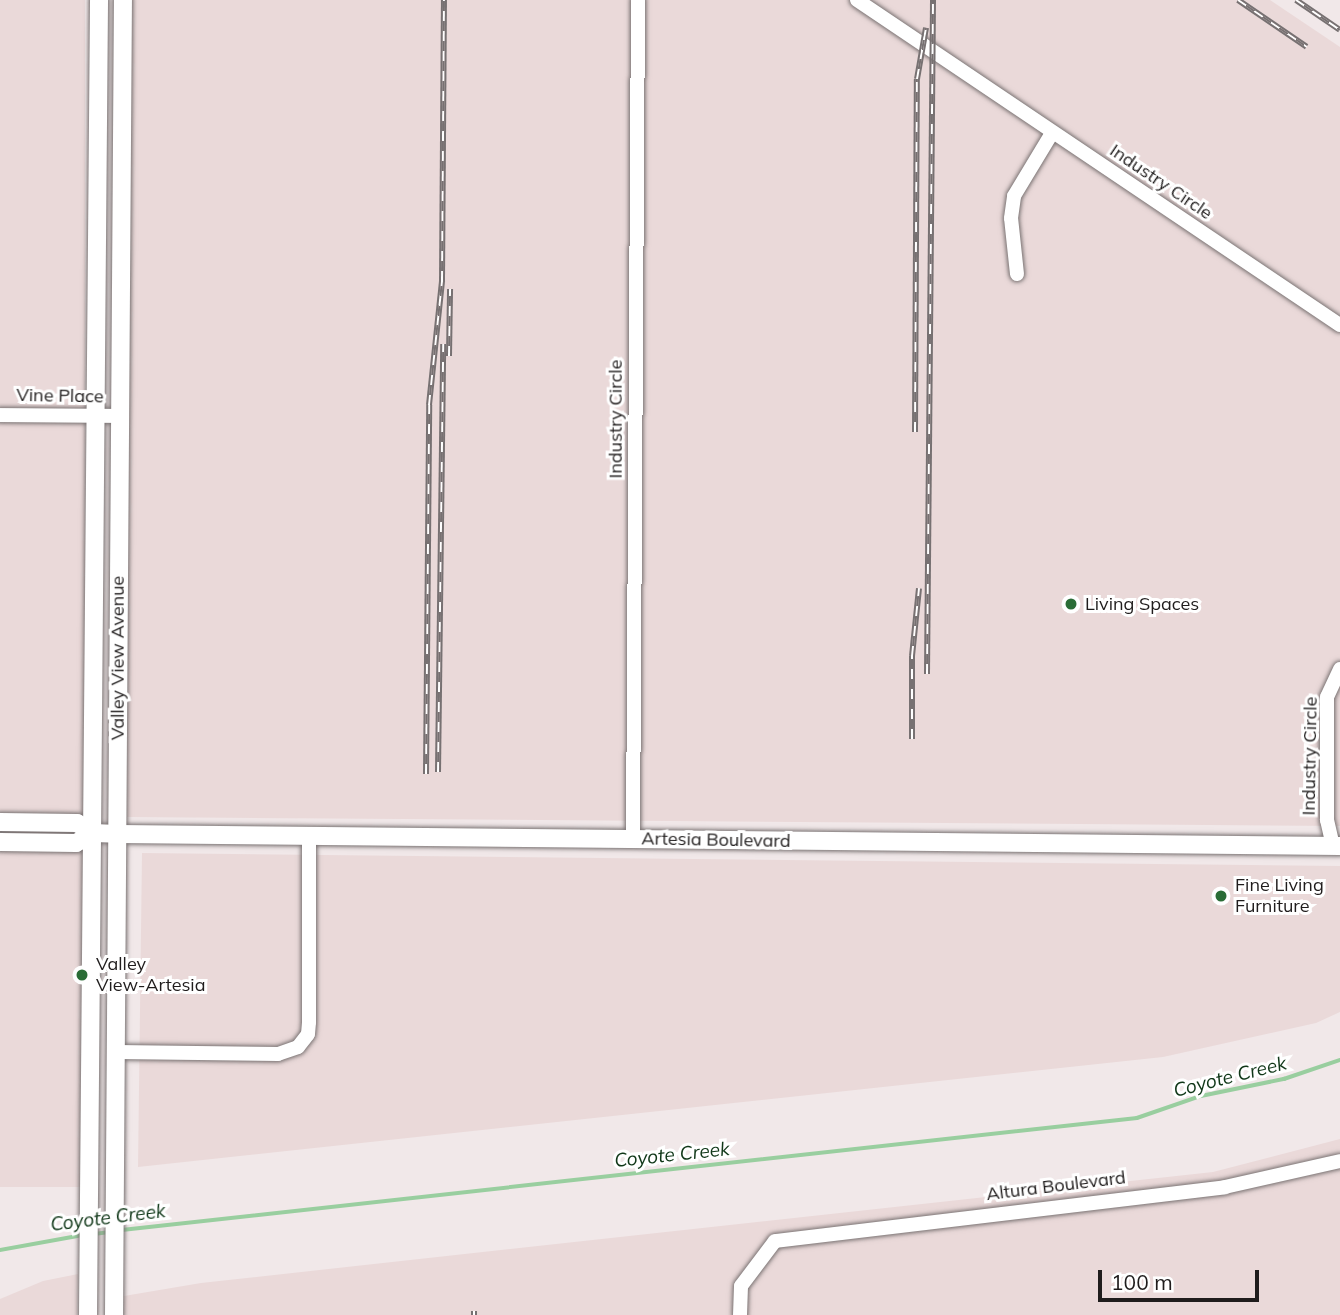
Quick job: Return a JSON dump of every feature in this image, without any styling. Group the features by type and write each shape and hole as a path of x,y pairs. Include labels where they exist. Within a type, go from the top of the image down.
{"main road":[{"name":"Valley View Avenue","path":"88,1315 99,0"},
{"name":"Valley View Avenue","path":"114,1315 123,0"},
{"path":"94,615 119,614"},
{"name":"Artesia Boulevard","path":"0,822 77,823 93,833 118,834 1336,846"},
{"name":"Artesia Boulevard","path":"0,842 76,843 93,833"}],"street":[{"name":"Industry Circle","path":"633,839 638,0"},
{"name":"Industry Circle","path":"857,0 1340,325"},
{"path":"1017,274 1011,218 1014,196 1052,133"},
{"name":"Vine Place","path":"0,415 120,416"},
{"name":"Industry Circle","path":"1336,846 1327,820 1327,696 1340,669"},
{"path":"117,1052 278,1054 298,1047 308,1034 309,1022 309,836"},
{"name":"Altura Boulevard","path":"740,1315 741,1286 775,1241 1225,1187 1340,1161"}],"shaded area":[{"path":"0,0 85,0 85,1187 0,1187"},
{"path":"130,0 1270,0 1340,47 1340,826 127,817"},
{"path":"142,853 1340,866 1340,1012 1316,1023 1163,1057 138,1167"},
{"path":"1340,1139 1340,1315 124,1315 124,1296 201,1283 1213,1172"},
{"path":"78,1274 77,1315 0,1315 0,1299 43,1281"}],"waterway":[{"name":"Coyote Creek","path":"122,1230 1137,1118 1201,1096 1284,1079 1340,1060"},
{"name":"Coyote Creek","path":"94,1234 111,1232"},
{"name":"Coyote Creek","path":"0,1250 83,1235"}],"railway":[{"path":"426,774 429,405 442,281 444,0"},
{"path":"927,674 933,0"},
{"path":"1238,0 1307,47"},
{"path":"1296,0 1340,30"},
{"path":"915,432 917,79 926,28"},
{"path":"449,356 450,289"},
{"path":"438,772 443,344"},
{"path":"912,739 912,656 919,588"}],"place":[{"name":"Living Spaces","path":"1071,604"},
{"name":"Fine Living Furniture","path":"1221,896"},
{"name":"Valley View-Artesia","path":"82,975"}]}
